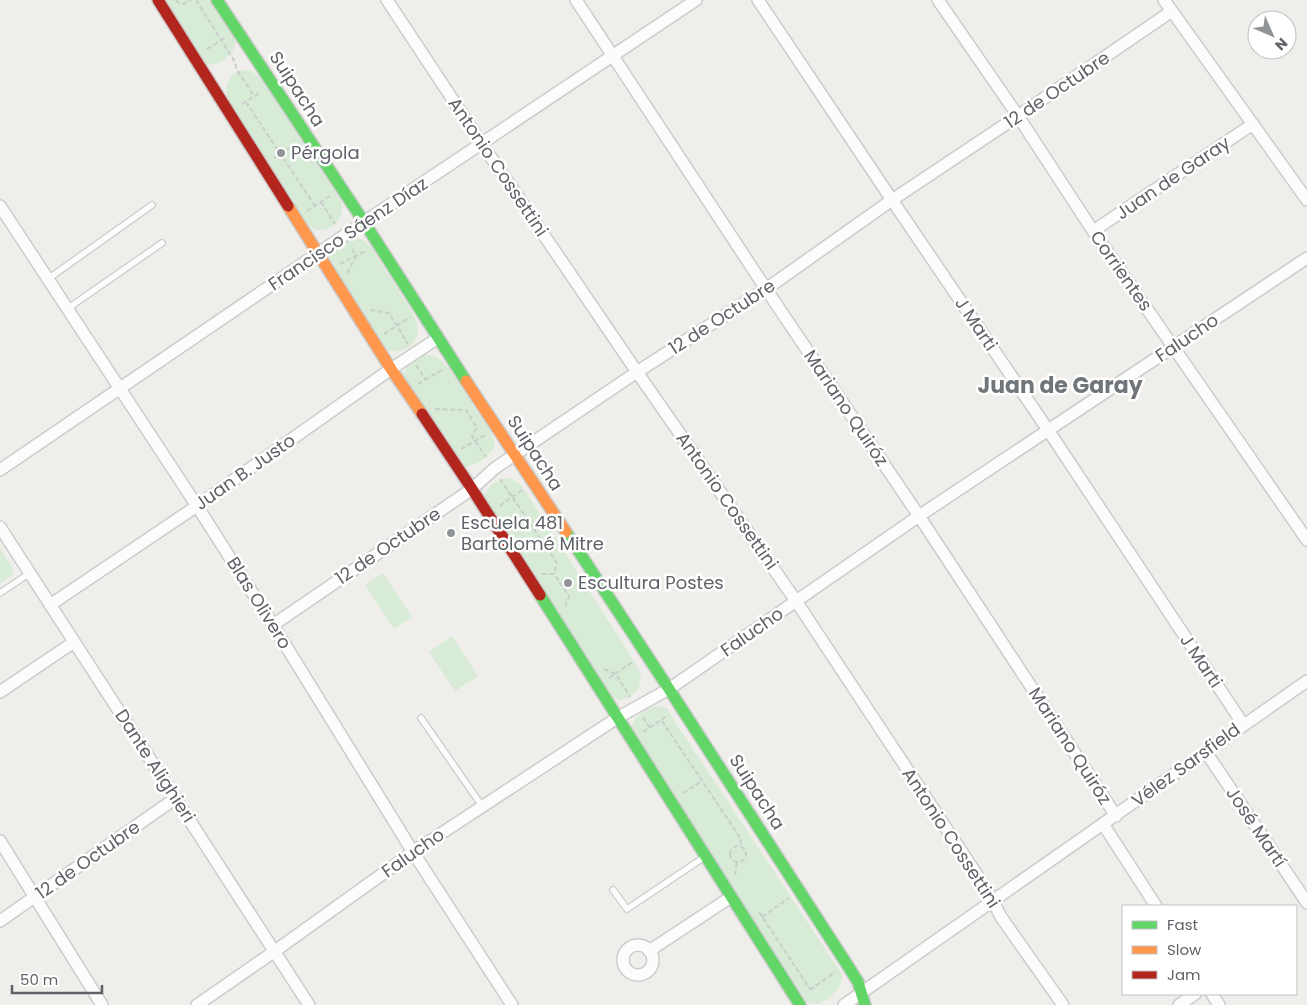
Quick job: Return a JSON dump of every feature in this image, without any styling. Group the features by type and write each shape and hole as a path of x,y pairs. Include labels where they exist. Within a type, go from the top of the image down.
{"street":[{"path":"158,0 390,369 472,489 800,1005"},
{"name":"Suipacha","path":"217,0 669,689 848,966 858,982 863,999"},
{"name":"Antonio Cossettini","path":"387,0 482,144 796,601 987,890 1001,917 1062,1005"},
{"name":"Mariano Quiróz","path":"576,0 1116,816"},
{"name":"Francisco Sáenz Díaz","path":"0,470 364,222 696,0"},
{"name":"J Marti","path":"758,0 1048,430 1243,724"},
{"name":"Corrientes","path":"938,0 1018,116 1093,231 1303,526 1307,540"},
{"path":"1164,0 1307,200"},
{"name":"12 de Octubre","path":"273,625 472,489 495,468 766,289 892,200 1172,11"},
{"name":"Juan de Garay","path":"1093,231 1253,124"},
{"name":"Blas Olivero","path":"0,206 197,506 413,852 512,1005"},
{"name":"Falucho","path":"197,1005 413,852 617,718 669,689 919,516 1307,258"},
{"name":"Juan B. Justo","path":"50,605 197,506 390,369 438,338"},
{"name":"Dante Alighieri","path":"0,527 309,1005"},
{"path":"0,692 74,642"},
{"name":"Vélez Sarsfield","path":"844,1005 863,999 993,901 1116,816 1243,724 1307,681"},
{"name":"José Martí","path":"1206,752 1307,903"},
{"name":"12 de Octubre","path":"0,921 176,798"},
{"path":"1103,824 1155,905"},
{"path":"0,841 102,1005"},
{"path":"649,951 730,896"},
{"path":"1179,1005 1194,995"}],"lane":[{"path":"48,279 152,205"},
{"path":"67,309 162,243"},
{"path":"0,593 30,572"},
{"path":"421,718 482,806"},
{"path":"613,890 627,909 705,857"}],"path":[{"path":"176,0 178,3 184,4 191,0"},
{"path":"196,0 254,96"},
{"path":"205,50 227,37"},
{"path":"240,106 262,91"},
{"path":"246,102 315,206"},
{"path":"274,158 299,142"},
{"path":"300,215 336,192"},
{"path":"321,202 335,224"},
{"path":"339,264 371,248"},
{"path":"347,274 356,256"},
{"path":"369,310 389,313 414,354 412,360 426,380"},
{"path":"383,334 414,315"},
{"path":"406,392 448,367"},
{"path":"435,409 466,410 477,428 472,436 486,457"},
{"path":"459,451 491,431"},
{"path":"499,477 557,562 554,574 569,596 564,608"},
{"path":"495,509 524,489"},
{"path":"502,504 502,511"},
{"path":"541,574 554,574"},
{"path":"608,679 634,661"},
{"path":"603,669 616,674 630,697"},
{"path":"640,714 650,728"},
{"path":"642,733 670,714"},
{"path":"662,720 742,839 740,847"},
{"path":"681,794 702,781"},
{"path":"738,862 733,860 730,853 735,847 744,849 746,854 742,861 738,862 734,874 739,881"},
{"path":"762,917 791,897"},
{"path":"757,910 810,989"},
{"path":"806,992 839,969"}],"green space":[{"path":"161,0 211,0 234,38 235,44 232,52 221,62 207,64"},
{"path":"240,70 251,71 261,79 340,199 342,207 341,216 333,226 317,230 306,223 227,98 228,81"},
{"path":"351,237 362,240 371,247 414,315 417,327 416,339 410,346 402,350 388,350 382,346 329,260 330,252"},
{"path":"426,355 438,358 448,367 491,431 495,446 486,458 464,467 403,374 412,362"},
{"path":"506,478 516,482 524,489 634,661 641,675 639,688 630,697 620,700 609,696 483,500 491,485"},
{"path":"0,548 13,569 13,575 0,583"},
{"path":"383,573 412,617 394,629 365,585"},
{"path":"452,636 478,676 455,691 429,652"},
{"path":"656,706 666,708 843,976 839,988 828,999 817,1004 807,1002 630,732 639,715"}],"traffic: fast":[{"path":"217,0 364,222 466,381"},
{"path":"566,532 848,966 858,982 865,1005"},
{"path":"540,595 800,1005"}],"traffic: slow":[{"path":"288,206 391,369 422,414"},
{"path":"466,381 566,532"}],"traffic: jam":[{"path":"158,0 288,206"},
{"path":"422,414 540,595"}],"place":[{"name":"Pérgola","path":"281,153"},
{"name":"Escuela 481 Bartolomé Mitre","path":"451,533"},
{"name":"Escultura Postes","path":"568,583"}],"district":[{"name":"Juan de Garay","path":"1060,385"}]}
